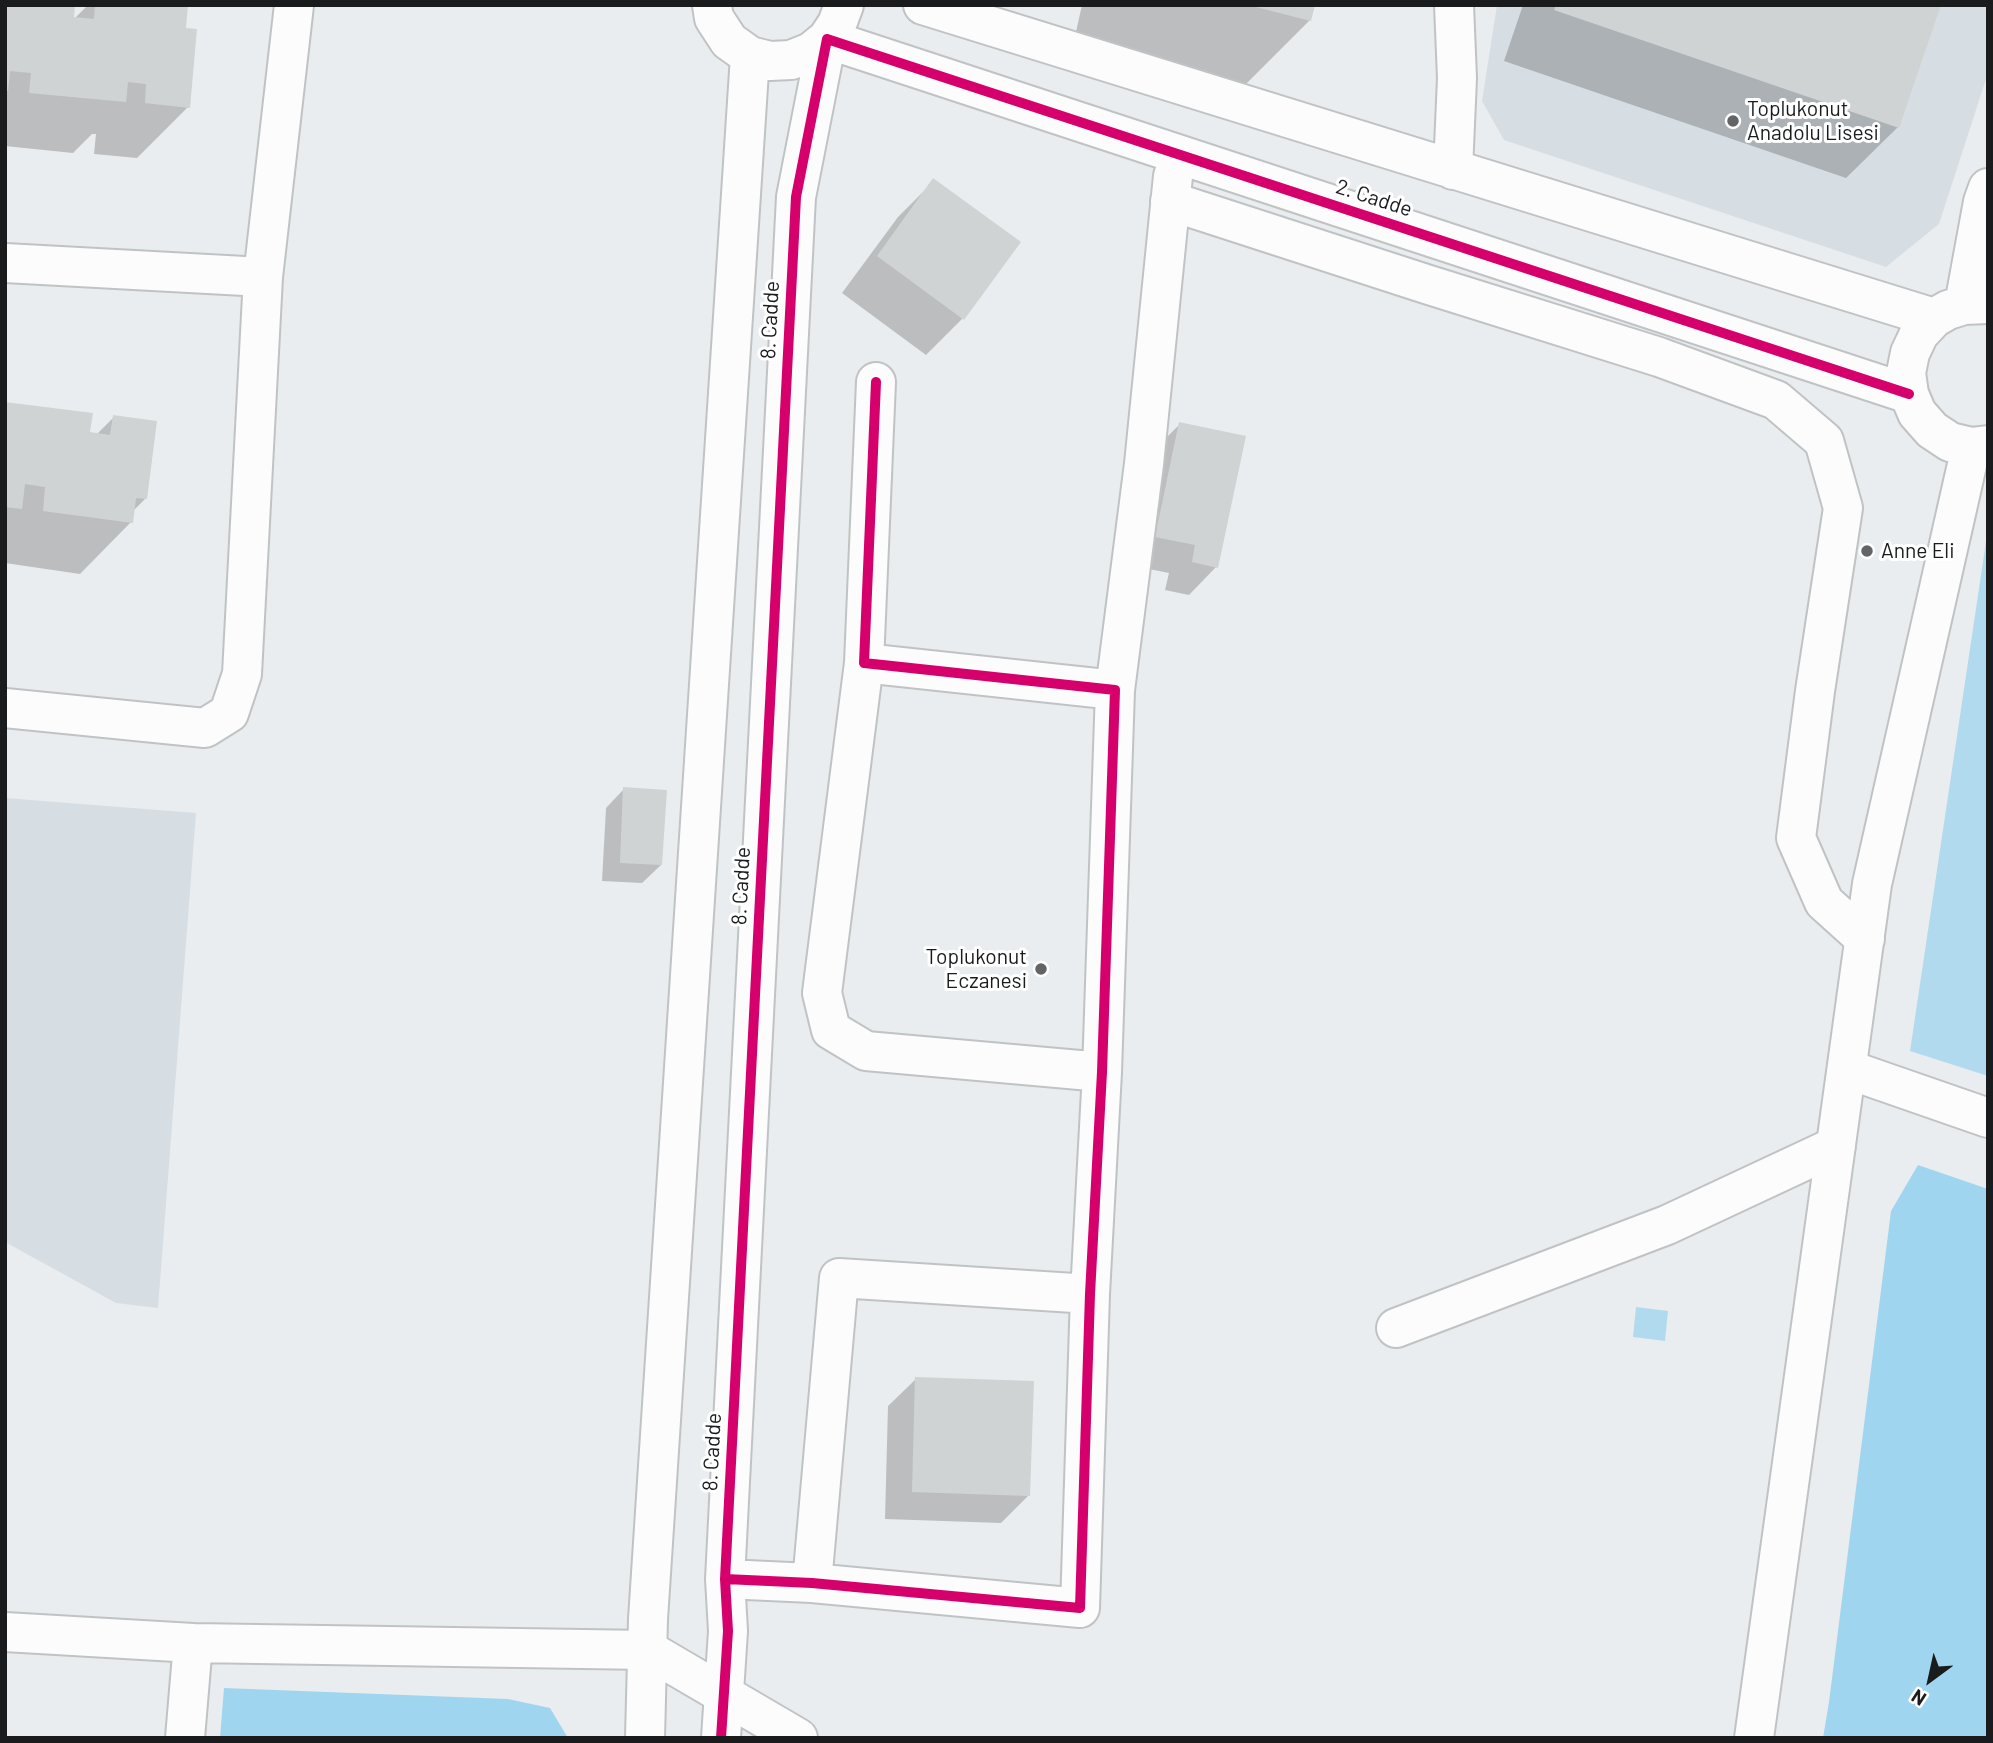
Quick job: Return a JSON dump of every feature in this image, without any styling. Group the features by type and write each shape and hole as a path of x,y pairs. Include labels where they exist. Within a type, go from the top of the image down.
{"street":[{"path":"5,708 205,727 229,713 242,674 263,277 294,5"},
{"path":"712,5 714,18 729,41 750,56 770,61 791,60 811,52 827,39 837,24 844,5"},
{"path":"923,5 1452,170 1962,309"},
{"path":"1452,170 1457,78 1454,5"},
{"name":"8. Cadde","path":"721,1738 728,1631 725,1579 796,197 827,39"},
{"name":"2. Cadde","path":"827,39 1909,394"},
{"name":"8. Cadde","path":"645,1738 648,1650 750,56"},
{"path":"725,1579 812,1583 1080,1608 1115,690 1144,464 1175,153"},
{"path":"1754,1738 1872,884 1980,446 1950,442 1932,430 1917,413 1909,394 1906,373 1910,352 1919,334 1962,309 1988,188"},
{"path":"1170,201 1426,285 1659,357 1776,400 1824,441 1843,508 1796,838 1824,902 1865,939"},
{"path":"5,262 263,277"},
{"path":"876,382 863,663 822,993 831,1030 866,1051 1102,1072"},
{"path":"863,663 1115,690"},
{"path":"1847,1069 1988,1118"},
{"path":"1396,1328 1667,1225 1836,1146"},
{"path":"812,1583 839,1278 1090,1294"},
{"path":"5,1632 193,1643 648,1650 798,1738"},
{"path":"185,1738 193,1643"}],"shaded area":[{"name":"Toplukonut Anadolu Lisesi","path":"1497,5 1988,5 1988,73 1939,224 1886,267 1504,140 1482,101"},
{"path":"1988,528 1988,1076 1910,1051"},
{"path":"5,798 196,813 158,1308 116,1303 5,1242"},
{"path":"1918,1165 1988,1189 1988,1738 1823,1738 1891,1211"},
{"path":"1636,1307 1668,1311 1665,1341 1633,1337"},
{"path":"224,1688 508,1699 550,1708 568,1738 220,1738"}],"building":[{"path":"5,5 75,5 74,17 94,19 95,5 188,5 186,28 197,29 190,108 145,103 146,84 128,82 126,102 29,93 31,73 10,71 8,91 5,91"},
{"path":"1248,5 1315,5 1311,21"},
{"path":"1556,5 1941,5 1899,128 1554,10"},
{"path":"933,178 1021,242 964,320 877,256"},
{"path":"5,402 93,413 90,432 110,435 113,415 157,421 147,499 136,498 133,523 43,511 45,487 25,484 22,509 5,507"},
{"path":"1179,422 1246,436 1218,568 1192,562 1195,545 1155,537"},
{"path":"623,787 667,790 662,865 620,863"},
{"path":"915,1377 1034,1381 1030,1496 912,1492"}],"cycle path":[{"path":"721,1738 728,1631 725,1579 796,197 827,39 1909,394"},
{"path":"725,1579 812,1583 1080,1608 1115,690 864,663 876,382"}],"place":[{"name":"Toplukonut Anadolu Lisesi","path":"1733,121"},
{"name":"Anne Eli","path":"1867,551"},
{"name":"Toplukonut Eczanesi","path":"1041,969"}]}
